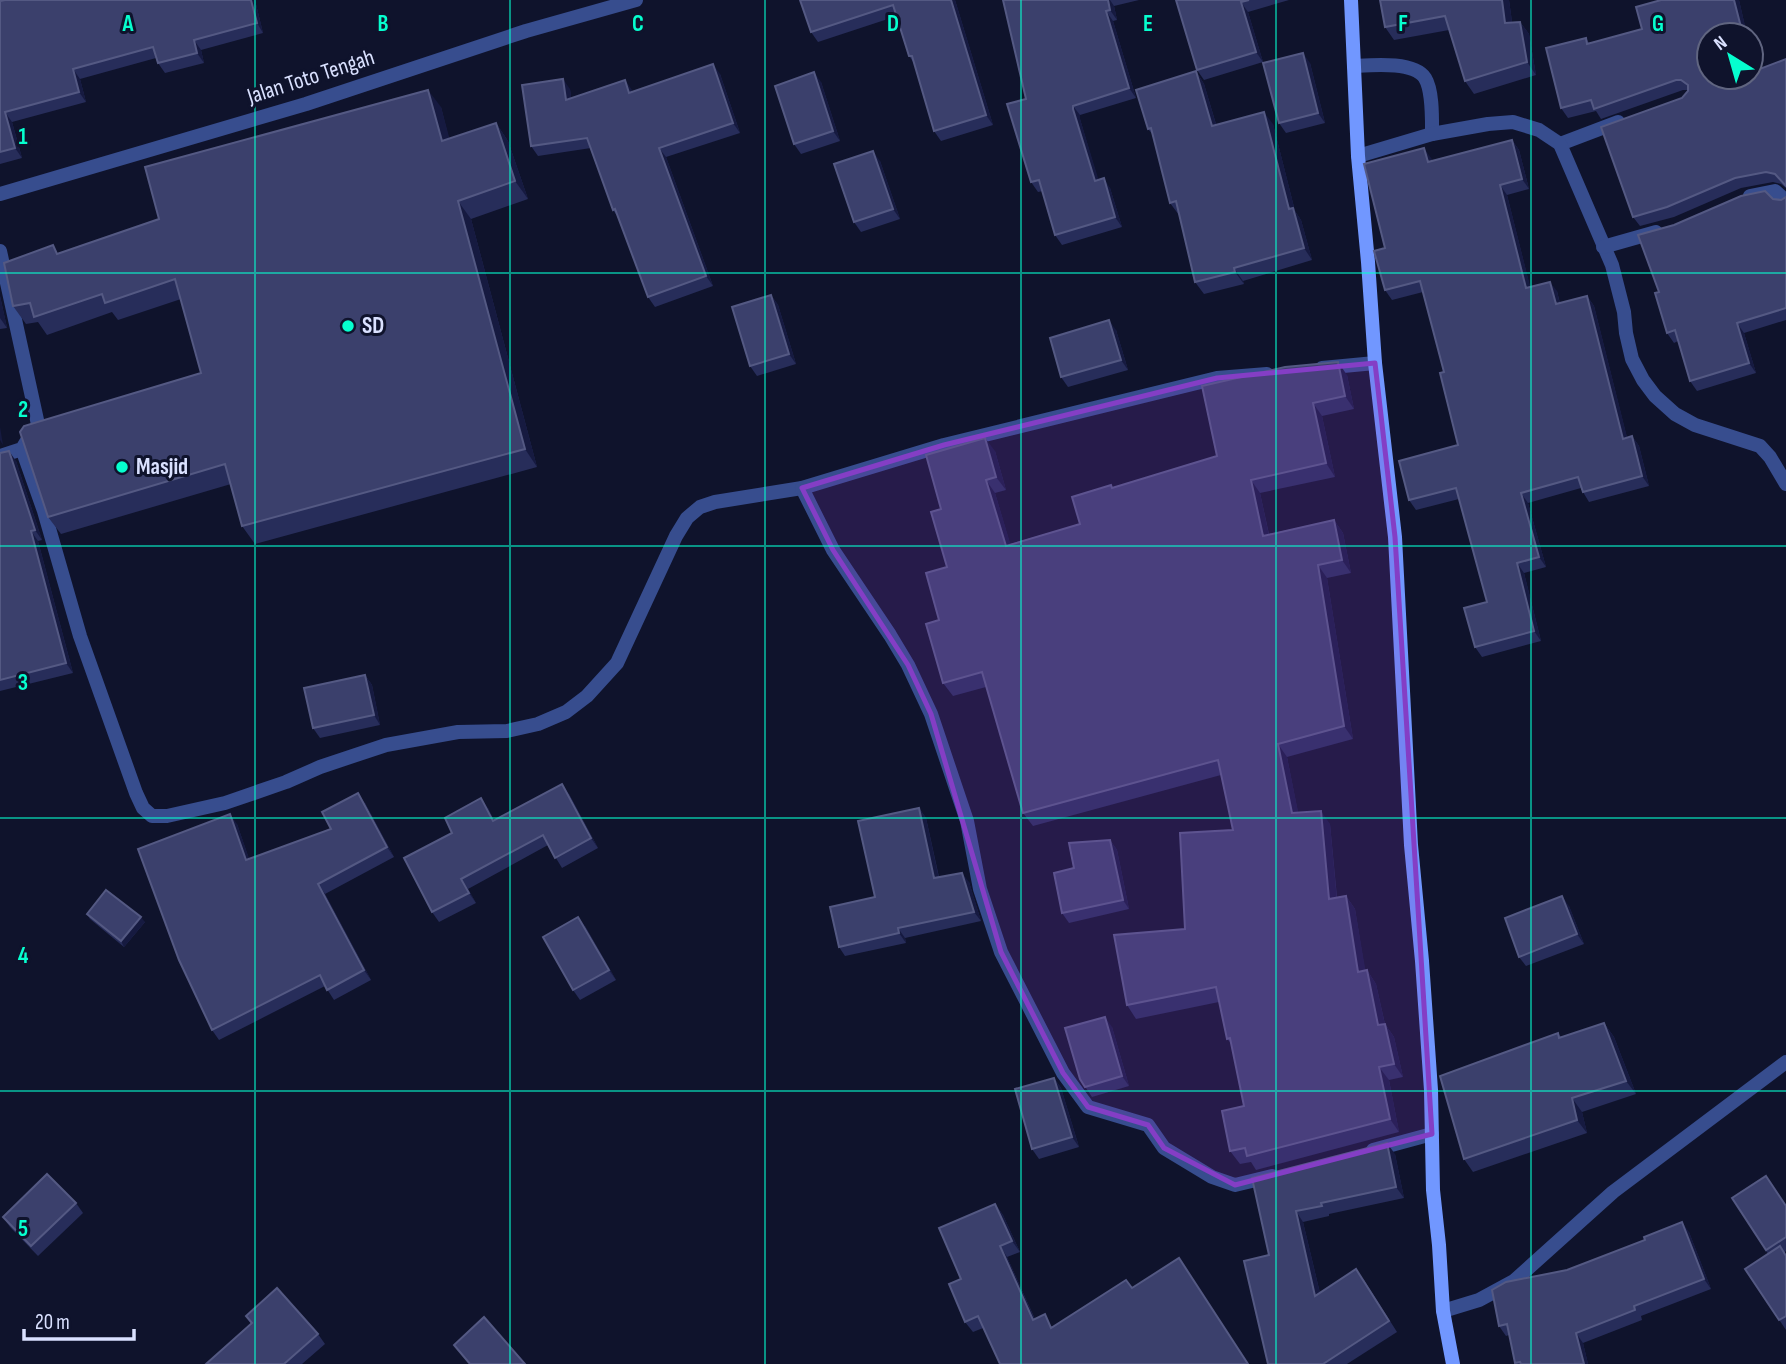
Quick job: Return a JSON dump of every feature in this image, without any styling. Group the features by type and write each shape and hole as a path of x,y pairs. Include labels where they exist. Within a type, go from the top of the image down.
{"main road":[{"path":"1351,0 1358,156 1375,363 1395,537 1410,831 1431,1090 1433,1189 1443,1311 1453,1364"}],"street":[{"name":"Jalan Toto Tengah","path":"0,194 306,104 513,35 636,0"},
{"path":"1354,66 1403,66 1425,78 1432,104 1432,134"},
{"path":"1560,144 1636,116"},
{"path":"1358,156 1432,134 1513,122 1539,130 1560,144 1612,265 1632,359 1643,380 1655,397 1675,414 1695,425 1760,446 1786,484"},
{"path":"1734,202 1775,191 1786,201"},
{"path":"1604,247 1665,229"},
{"path":"0,251 45,427 32,432 22,449 0,456"},
{"path":"1310,370 1375,363"},
{"path":"22,449 44,511 80,636 136,793 143,807 152,816 167,816 225,803 386,745 457,732 507,731 538,724 566,712 587,696 617,663 687,518 700,507 715,502 802,488 944,445 1217,378 1283,372"},
{"path":"802,488 833,550 908,665 931,714 967,821 980,890 1001,952 1063,1073 1088,1107 1149,1125 1164,1148 1212,1177 1236,1185 1285,1172"},
{"path":"1443,1311 1479,1300 1514,1281 1612,1192 1786,1062"},
{"path":"1359,1153 1432,1134"}],"highlighted area":[{"path":"1375,363 1395,537 1432,1134 1235,1185 1164,1148 1148,1125 1088,1107 1063,1073 1001,952 931,714 908,665 833,550 802,488 944,445 1217,378"}],"building":[{"path":"251,0 257,23 194,40 197,53 158,63 153,47 73,69 79,92 5,112 15,148 0,152 0,1"},
{"path":"800,0 951,0 986,115 934,131 912,56 909,56 893,5 811,32"},
{"path":"1003,0 1108,0 1110,10 1106,11 1129,88 1073,106 1073,109 1095,181 1104,178 1115,217 1055,235 1039,180 1031,182 1007,104 1026,99"},
{"path":"1176,0 1249,0 1241,2 1256,52 1197,70"},
{"path":"1380,0 1502,0 1505,23 1520,22 1527,62 1465,81 1445,16 1385,27"},
{"path":"1661,0 1734,0 1739,21 1695,21 1695,91 1765,91 1765,67 1786,59 1786,186 1775,174 1766,172 1735,178 1667,207 1633,217 1601,127 1682,98 1688,91 1688,85 1676,80 1594,109 1591,100 1561,108 1546,48 1586,38 1587,44 1642,29 1636,7"},
{"path":"1303,53 1318,113 1279,123 1263,63"},
{"path":"713,64 733,123 659,148 706,276 648,297 587,138 531,146 522,85 563,79 566,100 625,80 629,93"},
{"path":"1196,71 1212,126 1264,112 1289,209 1293,208 1304,248 1234,268 1235,272 1195,282 1176,201 1170,203 1151,128 1148,129 1136,90"},
{"path":"814,72 833,131 794,144 775,86"},
{"name":"SD","path":"428,90 442,141 496,123 515,181 458,201 525,449 242,526 225,464 48,517 20,432 24,426 201,373 175,279 105,303 102,294 34,317 30,303 13,306 4,263 53,245 57,254 159,219 145,167"},
{"path":"1512,140 1522,179 1500,185 1526,288 1550,282 1556,304 1587,296 1623,439 1632,436 1642,476 1583,492 1578,477 1521,493 1539,557 1517,563 1534,631 1475,647 1464,608 1487,602 1456,488 1409,500 1399,461 1458,445 1440,373 1444,372 1420,281 1385,290 1374,251 1385,248 1364,164 1424,148 1428,162"},
{"path":"873,151 893,209 854,222 834,164"},
{"path":"1765,191 1773,199 1781,200 1786,197 1786,308 1737,323 1749,363 1690,381 1675,330 1667,333 1655,293 1659,292 1638,235 1674,225 1741,196"},
{"path":"771,295 789,354 750,366 732,307"},
{"path":"1109,320 1121,360 1061,377 1050,338"},
{"path":"1338,362 1345,396 1313,403 1326,463 1251,480 1263,536 1334,520 1342,560 1318,565 1344,726 1278,744 1292,813 1321,811 1329,899 1346,896 1358,972 1367,970 1378,1025 1385,1024 1394,1064 1379,1067 1390,1119 1247,1156 1245,1148 1230,1151 1222,1111 1244,1106 1216,987 1127,1005 1114,935 1185,929 1180,833 1233,830 1218,760 1023,813 982,672 943,683 926,624 939,620 926,573 947,567 931,512 941,509 926,455 985,438 996,477 986,480 1006,546 1080,524 1072,497 1111,485 1112,488 1217,456 1202,386 1285,367"},
{"path":"9,451 35,530 31,531 66,663 0,680 0,453"},
{"path":"365,675 374,715 313,728 304,688"},
{"path":"562,784 591,838 555,858 543,835 461,879 469,893 432,912 404,858 452,833 445,818 481,798 493,821"},
{"path":"358,793 387,847 318,884 364,970 327,990 320,975 212,1030 179,960 138,849 230,814 246,860 331,829 322,812"},
{"path":"919,808 934,878 962,873 974,912 898,928 899,933 839,947 830,907 875,897 858,821"},
{"path":"1110,840 1123,900 1062,913 1054,873 1074,868 1069,843"},
{"path":"106,890 141,917 121,941 87,914"},
{"path":"1562,896 1577,934 1519,957 1505,918"},
{"path":"578,917 609,970 573,990 543,937"},
{"path":"1105,1017 1122,1076 1085,1087 1080,1079 1065,1028"},
{"path":"1604,1023 1626,1081 1572,1098 1577,1120 1464,1159 1440,1076 1558,1033 1559,1038"},
{"path":"1054,1078 1072,1137 1032,1149 1015,1089"},
{"path":"1387,1143 1396,1187 1296,1211 1315,1296 1356,1269 1389,1321 1323,1364 1268,1364 1244,1261 1269,1255 1252,1178"},
{"path":"47,1174 76,1203 31,1246 3,1217"},
{"path":"1766,1176 1786,1206 1786,1237 1766,1250 1732,1198"},
{"path":"995,1204 1012,1241 1000,1246 1033,1320 1045,1314 1051,1328 1126,1280 1132,1288 1179,1258 1248,1364 1000,1364 978,1316 965,1322 949,1284 961,1279 939,1228"},
{"path":"1682,1222 1704,1279 1634,1306 1635,1310 1576,1333 1584,1364 1515,1363 1507,1324 1499,1326 1492,1290 1506,1282 1567,1270 1645,1240 1644,1237"},
{"path":"1780,1246 1786,1256 1786,1316 1779,1320 1745,1269"},
{"path":"277,1288 318,1334 284,1364 206,1364 252,1323 246,1316"},
{"path":"484,1317 525,1364 470,1364 454,1345"}],"place":[{"name":"SD","path":"348,326"},
{"name":"Masjid","path":"122,467"}]}
